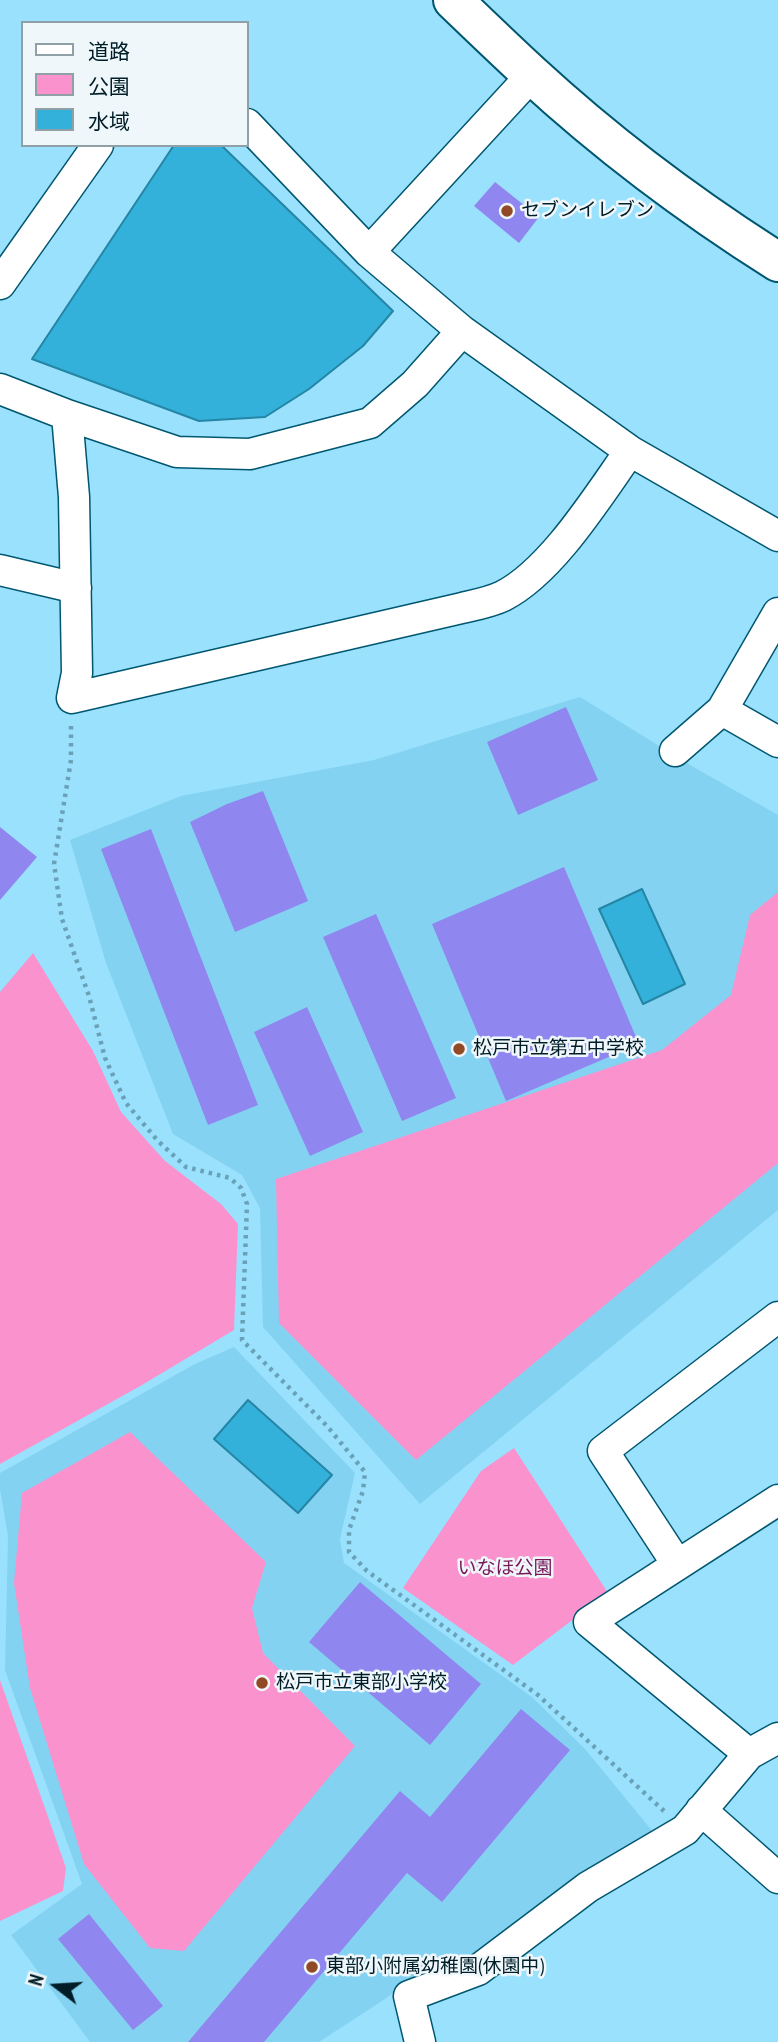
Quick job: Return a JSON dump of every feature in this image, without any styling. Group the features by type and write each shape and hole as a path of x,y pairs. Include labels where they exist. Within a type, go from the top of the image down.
{"street":[{"path":"453,0 580,117 726,229 778,262"},
{"path":"369,252 532,75"},
{"path":"248,125 369,252 462,331 630,451 778,536"},
{"path":"0,284 97,147"},
{"path":"0,389 177,452 250,454 370,423 415,384 462,331"},
{"path":"67,415 74,497 76,588 77,673 72,698 462,608 503,596 537,572 576,527 630,451"},
{"path":"0,570 76,588"},
{"path":"675,751 722,710 778,613"},
{"path":"722,710 778,742"},
{"path":"677,1564 603,1451 778,1317"},
{"path":"749,1754 589,1622 778,1500"},
{"path":"420,2042 409,1996 478,1970 588,1887 693,1820 749,1754 778,1738"},
{"path":"693,1820 778,1878"}],"path":[{"path":"71,760 54,864 62,919 89,996 105,1058 126,1103 158,1141 186,1167 230,1178 241,1188 247,1203 242,1340 327,1426 365,1472 363,1491 349,1530 349,1552 368,1571 538,1695 693,1820"}],"shaded area":[{"name":"松戸市立第五中学校","path":"580,697 778,815 778,1210 420,1504 263,1327 260,1208 242,1175 173,1134 106,963 70,840 181,796 374,760"},
{"name":"松戸市立東部小学校","path":"234,1347 355,1473 340,1539 344,1563 532,1697 585,1749 654,1833 424,1991 414,1978 319,2042 90,2042 11,1935 82,1884 5,1670 8,1536 0,1473 195,1364"}],"green space":[{"path":"778,892 778,1163 416,1460 279,1323 276,1179 662,1050 731,995 750,915"},
{"path":"33,953 93,1051 121,1112 165,1161 221,1204 238,1224 234,1330 0,1464 0,992"},
{"path":"130,1432 266,1562 252,1608 263,1653 355,1746 184,1951 150,1948 84,1864 30,1688 14,1583 22,1493"},
{"name":"いなほ公園","path":"514,1448 608,1593 513,1665 403,1588 481,1471"},
{"path":"0,1680 66,1868 63,1891 0,1921"}],"water":[{"path":"173,147 223,147 393,311 363,346 309,389 265,417 199,421 32,359"},
{"path":"642,889 685,984 643,1004 599,909"},
{"path":"248,1400 332,1475 298,1513 214,1439"}],"building":[{"name":"セブンイレブン","path":"495,182 539,217 519,243 474,206"},
{"path":"566,707 598,780 518,815 487,742"},
{"path":"263,791 308,901 235,932 190,822 227,804"},
{"path":"0,827 37,857 0,900"},
{"path":"151,829 258,1105 208,1125 101,849"},
{"path":"564,867 639,1044 506,1101 432,924"},
{"path":"376,914 456,1098 402,1121 323,937"},
{"path":"307,1007 363,1132 310,1156 254,1032"},
{"path":"360,1582 481,1684 430,1745 309,1642"},
{"path":"521,1709 570,1750 442,1902 407,1873 264,2042 188,2042 400,1791 430,1817"},
{"path":"89,1914 163,2006 133,2030 58,1939"}],"place":[{"name":"セブンイレブン","path":"507,211"},
{"name":"松戸市立第五中学校","path":"459,1049"},
{"name":"松戸市立東部小学校","path":"262,1683"},
{"name":"東部小附属幼稚園(休園中)","path":"312,1967"}]}
